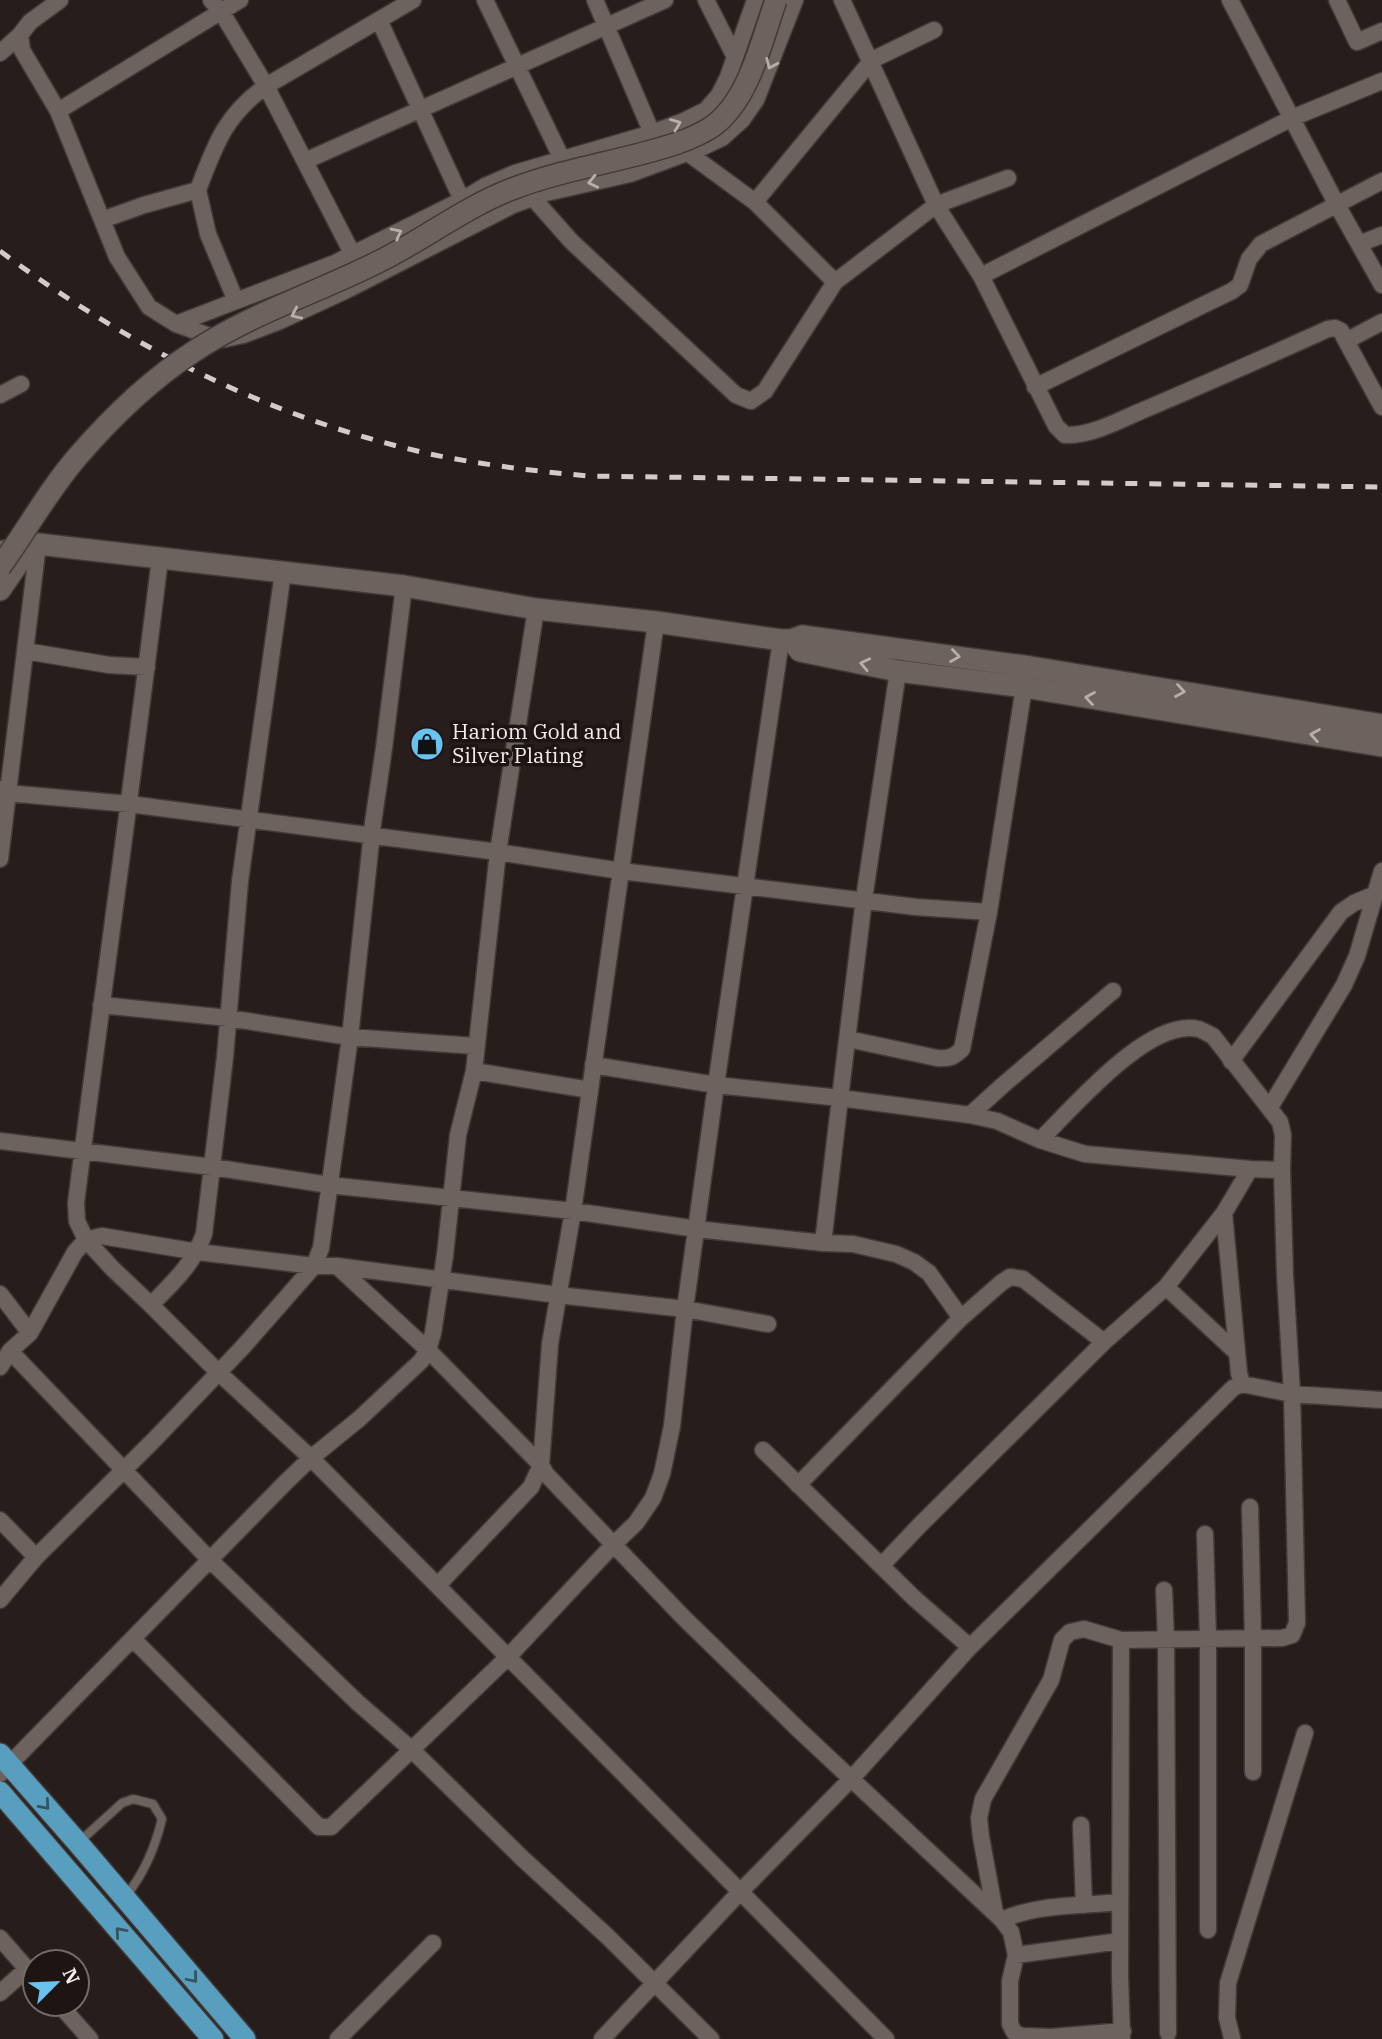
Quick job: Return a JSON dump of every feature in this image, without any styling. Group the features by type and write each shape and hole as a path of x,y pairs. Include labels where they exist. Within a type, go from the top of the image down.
{"main road":[{"path":"3,1764 78,1843 245,2039"},
{"path":"0,1792 213,2039"}],"street":[{"path":"0,53 30,22 60,0"},
{"path":"58,111 216,6 240,0"},
{"path":"236,301 208,234 198,190 216,142 246,100 413,0"},
{"path":"485,0 562,159"},
{"path":"595,0 652,133"},
{"path":"305,161 665,0"},
{"path":"706,0 734,55"},
{"path":"176,324 300,278 353,255 515,173 652,133 706,110 719,95 728,77 755,0"},
{"path":"0,567 79,455 159,377 193,352 249,321 405,249 512,189 669,146 712,127 727,114 738,99 776,0"},
{"path":"20,35 22,50 58,111 77,153 117,257 141,296 149,307 176,324 215,338 225,338 243,335 280,321 347,290 513,205 630,174 722,138 742,120 756,100 795,0"},
{"path":"842,0 936,205 981,276 1055,426 1065,435 1077,436 1096,430 1335,328 1341,331 1382,407"},
{"path":"1230,0 1382,285"},
{"path":"1336,0 1357,42 1382,31"},
{"path":"216,6 266,86 353,255"},
{"path":"379,20 462,200"},
{"path":"755,202 872,61 934,30"},
{"path":"981,276 1292,118 1381,82"},
{"path":"688,153 755,202 835,282"},
{"path":"533,198 571,241 736,395 751,401 765,391 835,282 936,205 1008,178"},
{"path":"1035,387 1232,291 1240,285 1249,259 1261,244 1382,181"},
{"path":"102,220 198,190"},
{"path":"1359,244 1382,234"},
{"path":"1346,341 1382,322"},
{"path":"0,395 21,384"},
{"path":"0,552 35,545 404,586 536,609 786,640 802,636 1031,667 1382,725"},
{"path":"0,590 35,545"},
{"path":"0,859 3,791 25,651 35,545"},
{"path":"160,558 76,1203 77,1221 86,1240 218,1372 311,1458 886,2039"},
{"path":"151,1305 188,1267 198,1252 204,1234 225,1057 240,881 283,572"},
{"path":"0,1600 36,1557 242,1348 314,1266 321,1248 350,1037 404,586"},
{"path":"3,1764 133,1639 311,1458 359,1419 421,1361 428,1350 442,1280 458,1135 474,1071 498,852 536,609"},
{"path":"438,1585 531,1487 541,1465 550,1344 573,1211 656,622"},
{"path":"786,640 800,651 898,671 1024,687 1382,746"},
{"path":"133,1639 319,1827 331,1827 508,1657 636,1523 653,1499 662,1474 672,1426 716,1085 786,640"},
{"path":"25,651 109,665 147,667"},
{"path":"823,1243 864,899 898,671"},
{"path":"848,1039 948,1059 956,1056 961,1049 989,912 1024,687"},
{"path":"3,791 129,804 498,852 621,871 916,907 989,912"},
{"path":"1270,1107 1344,985 1357,956 1382,871"},
{"path":"1231,1061 1341,912 1376,894"},
{"path":"970,1115 1113,991"},
{"path":"101,1005 228,1018 350,1037 475,1046"},
{"path":"999,1916 981,1837 979,1818 983,1799 1051,1679 1062,1640 1070,1632 1084,1629 1121,1640 1282,1638 1292,1634 1297,1623 1293,1394 1285,1275 1283,1135 1280,1122 1213,1036 1200,1029 1186,1028 1165,1034 1119,1061 1040,1140"},
{"path":"593,1065 716,1085 970,1115 997,1121 1040,1140 1085,1154 1282,1170"},
{"path":"474,1071 590,1090"},
{"path":"0,1141 212,1167 329,1185 573,1211 697,1229 853,1244 896,1254 914,1262 929,1273 961,1318"},
{"path":"881,1566 1104,1342 1166,1287 1224,1213 1250,1169"},
{"path":"1224,1213 1242,1384"},
{"path":"0,1367 10,1351 30,1333 75,1252 86,1240 103,1236 198,1252 314,1266 337,1266 685,1310 768,1324"},
{"path":"337,1266 428,1350 541,1465 546,1474 682,1617 999,1916 1011,1932 1016,1955 1010,1980 1010,2024 1014,2032 1021,2036 1123,2035 1119,1941 1121,1640"},
{"path":"798,1485 961,1318 1010,1277 1023,1279 1104,1342"},
{"path":"1166,1287 1237,1353"},
{"path":"0,1294 30,1333"},
{"path":"10,1351 210,1560 608,1937 711,2039"},
{"path":"602,2039 852,1778 970,1647 1233,1388 1242,1384 1293,1394 1382,1400"},
{"path":"763,1450 914,1598 970,1647"},
{"path":"1250,1507 1253,1772"},
{"path":"0,1520 36,1557"},
{"path":"1206,1534 1208,1930"},
{"path":"1164,1590 1168,2033"},
{"path":"1242,2039 1232,2039 1227,2018 1228,1983 1305,1733"},
{"path":"1081,1825 1084,1905"},
{"path":"999,1916 1120,1902"},
{"path":"0,1938 21,1962"},
{"path":"1016,1955 1119,1941"},
{"path":"338,2039 433,1943"},
{"path":"0,1993 21,1979"},
{"path":"71,2018 90,2039"}],"lane":[{"path":"78,1843 122,1803 133,1799 153,1804 162,1819 157,1842 137,1883 125,1898"}],"railway":[{"path":"0,251 100,319 151,348 258,400 371,439 469,461 588,476 1382,487"}],"place":[{"name":"Hariom Gold and Silver Plating","path":"427,744"}]}
